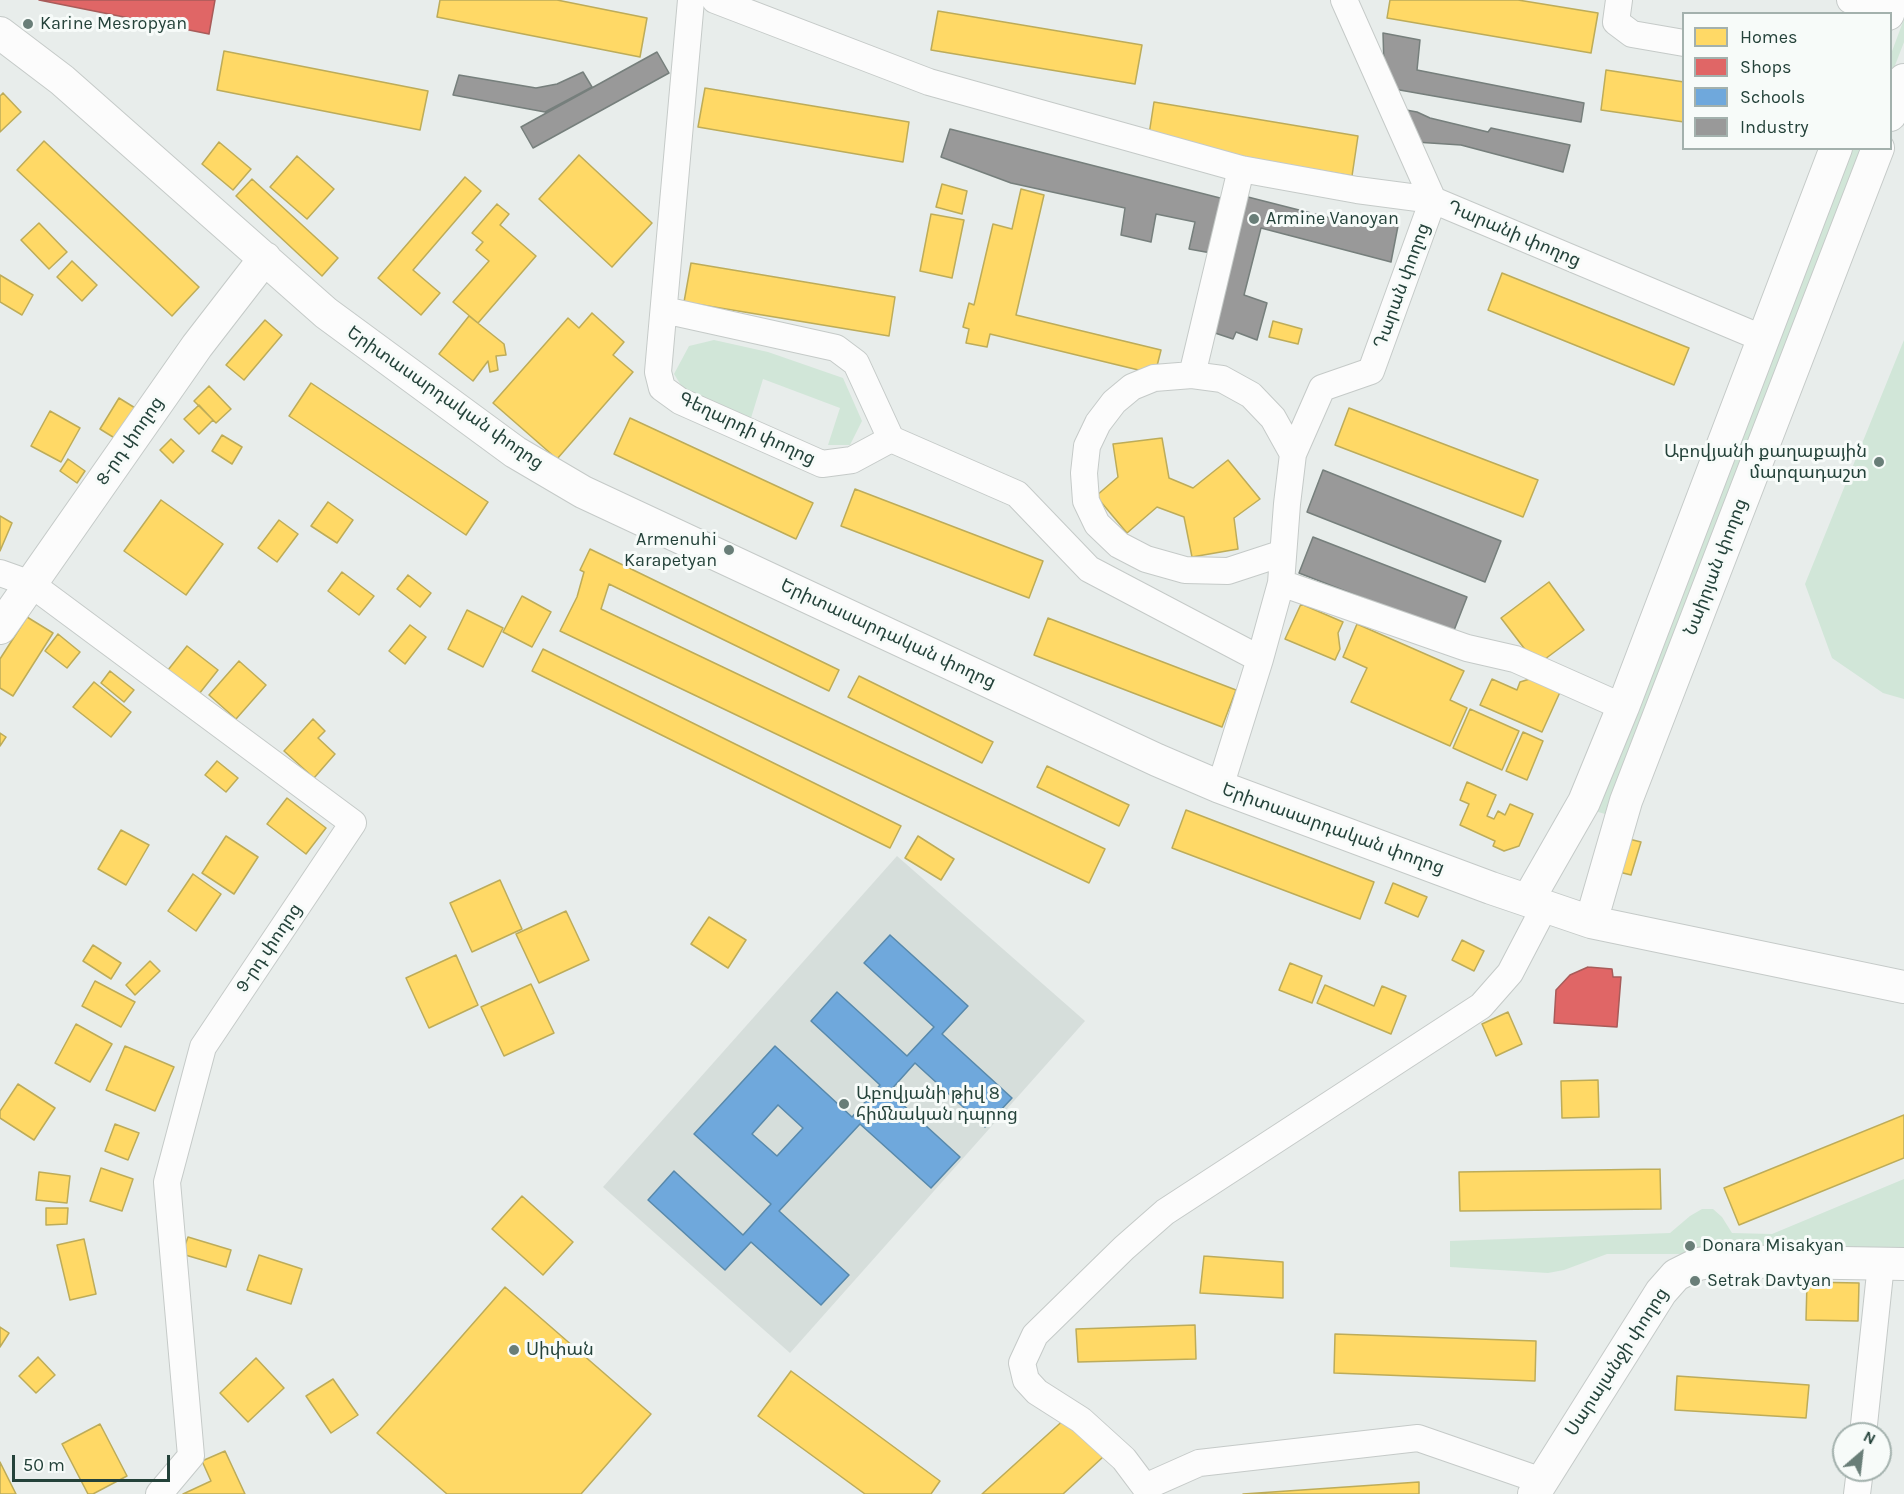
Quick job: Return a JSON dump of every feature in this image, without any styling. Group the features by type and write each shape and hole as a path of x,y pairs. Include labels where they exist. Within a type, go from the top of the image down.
{"street":[{"name":"Գեղարդի փողոց","path":"692,0 658,372 662,388 680,401 822,464 852,460 891,439"},
{"path":"716,0 929,82 1241,169 1357,190 1433,200"},
{"name":"Դարանի փողոց","path":"1344,0 1433,200 1764,339"},
{"path":"1619,0 1616,22 1632,34 1682,43"},
{"path":"1850,0 1890,7"},
{"name":"Երիտասարդական փողոց","path":"0,33 62,80 326,313 514,452 583,492 1146,755 1220,787 1591,922 1904,987"},
{"path":"1892,110 1904,80"},
{"name":"Նաիրյան փողոց","path":"1537,903 1584,802 1623,707 1835,150"},
{"name":"Նաիրյան փողոց","path":"1591,922 1626,801 1877,150"},
{"path":"1192,375 1241,169"},
{"name":"Դարան փողոց","path":"1293,454 1322,388 1371,371 1433,200"},
{"name":"8-րդ փողոց","path":"0,628 197,346 265,258"},
{"path":"664,310 836,348 856,363 891,439 1017,494 1089,569 1260,659"},
{"path":"1220,787 1281,583 1293,454 1273,418 1251,395 1222,379 1192,375 1154,378 1132,387 1114,402 1098,423 1087,446 1084,473 1086,501 1097,524 1119,545 1146,559 1185,570 1228,571 1283,553"},
{"name":"9-րդ փողոց","path":"0,573 31,584 353,823 203,1047 167,1182 191,1456 159,1494"},
{"path":"1281,583 1467,648 1515,659 1623,707"},
{"path":"1537,903 1510,973 1481,1006 1165,1212 1116,1255 1035,1335 1022,1363 1026,1380 1037,1392 1081,1420 1098,1435 1124,1459 1146,1490 1200,1463 1418,1438 1538,1488"},
{"name":"Սարալանջի փողոց","path":"1538,1488 1661,1292 1676,1275 1698,1264 1717,1261 1892,1264"},
{"path":"1865,1422 1892,1264"}],"shaded area":[{"name":"Աբովյանի թիվ 8 հիմնական դպրոց","path":"897,856 1085,1021 790,1353 603,1187"}],"green space":[{"path":"1904,19 1904,42 1892,73 1892,51"},
{"path":"1853,150 1863,150 1605,814 1595,811"},
{"path":"714,340 768,352 843,378 862,421 850,445 828,445 840,408 763,379 751,418 684,390 674,374 689,346"},
{"name":"Աբովյանի քաղաքային մարզադաշտ","path":"1904,340 1904,699 1883,693 1832,658 1805,584"},
{"path":"1904,1179 1904,1254 1607,1254 1564,1270 1548,1273 1450,1267 1450,1241 1670,1233 1702,1209 1713,1209 1722,1217 1732,1233 1772,1234"}],"building: Homes":[{"path":"440,0 557,0 647,18 640,57 437,17"},
{"path":"1390,0 1518,0 1598,13 1591,53 1387,18"},
{"path":"938,11 1142,45 1135,84 931,50"},
{"path":"224,51 428,91 420,130 217,90"},
{"path":"1606,70 1682,82 1682,122 1601,110"},
{"path":"705,88 909,122 903,162 698,127"},
{"path":"3,93 21,112 0,132 0,96"},
{"path":"1154,102 1358,136 1352,176 1148,141"},
{"path":"44,141 199,287 172,316 17,170"},
{"path":"219,142 251,169 233,190 202,164"},
{"path":"579,155 652,223 612,267 539,199"},
{"path":"297,156 334,189 307,219 270,187"},
{"path":"465,177 481,191 413,270 440,293 421,315 378,278"},
{"path":"252,179 338,258 322,276 236,196"},
{"path":"942,184 967,191 962,214 936,207"},
{"path":"1021,189 1044,195 1016,315 1161,350 1155,374 990,334 987,347 966,343 969,329 963,327 969,303 974,305 993,224 1012,229"},
{"path":"497,204 509,214 500,225 536,256 478,323 453,302 489,261 476,250 483,242 472,233"},
{"path":"931,214 964,220 952,278 920,271"},
{"path":"39,223 67,252 49,269 21,240"},
{"path":"72,261 97,285 82,301 57,277"},
{"path":"691,263 895,297 889,336 684,302"},
{"path":"1502,273 1689,348 1674,385 1488,310"},
{"path":"0,275 33,295 22,315 0,302"},
{"path":"592,313 624,342 613,355 633,372 557,459 493,403 568,318 579,328"},
{"path":"469,316 504,344 506,355 496,356 498,370 490,372 488,361 473,381 439,354"},
{"path":"265,320 282,335 244,380 226,365"},
{"path":"1273,321 1302,329 1298,344 1269,337"},
{"path":"311,383 488,502 466,535 289,416"},
{"path":"209,386 231,409 216,423 194,401"},
{"path":"119,398 140,411 121,442 100,429"},
{"path":"199,405 213,420 199,434 184,419"},
{"path":"1349,408 1538,480 1523,517 1335,445"},
{"path":"50,411 80,428 61,462 31,446"},
{"path":"630,418 813,503 796,539 614,454"},
{"path":"222,435 242,447 232,464 212,451"},
{"path":"1162,438 1169,478 1193,488 1228,460 1260,499 1234,518 1238,549 1192,557 1184,517 1157,507 1127,533 1096,496 1118,477 1113,444"},
{"path":"171,439 184,451 173,463 160,450"},
{"path":"68,459 85,471 77,483 60,471"},
{"path":"855,489 1043,561 1029,598 841,526"},
{"path":"161,500 223,544 186,595 124,551"},
{"path":"328,502 353,520 337,543 311,526"},
{"path":"0,516 12,523 0,551"},
{"path":"279,520 298,534 277,562 258,548"},
{"path":"590,549 839,670 829,691 609,584 601,609 1105,849 1089,883 560,631 577,597 584,572 580,570"},
{"path":"342,572 374,596 359,615 328,591"},
{"path":"408,575 431,593 420,607 397,589"},
{"path":"1549,582 1584,630 1537,665 1501,618"},
{"path":"522,596 551,612 532,647 503,632"},
{"path":"1301,604 1343,622 1338,633 1340,649 1335,660 1285,639"},
{"path":"467,610 503,628 483,667 448,649"},
{"path":"27,617 53,633 13,696 0,688 0,659"},
{"path":"1048,618 1236,690 1222,727 1034,655"},
{"path":"1357,624 1464,671 1450,700 1467,708 1450,746 1351,702 1367,668 1343,657"},
{"path":"410,625 426,637 405,664 389,651"},
{"path":"58,634 80,652 67,668 45,651"},
{"path":"187,646 218,670 199,694 168,670"},
{"path":"543,649 901,826 890,848 532,671"},
{"path":"239,661 266,685 236,719 209,695"},
{"path":"110,671 134,690 124,702 101,683"},
{"path":"859,676 993,742 982,763 848,697"},
{"path":"1533,678 1561,690 1542,732 1480,705 1492,679 1517,690 1520,682"},
{"path":"94,682 131,712 111,737 73,707"},
{"path":"1470,709 1519,731 1502,770 1453,748"},
{"path":"313,719 325,731 318,738 335,754 314,778 284,751"},
{"path":"1523,732 1543,741 1527,780 1506,771"},
{"path":"0,733 6,737 0,746"},
{"path":"217,761 238,778 226,792 205,775"},
{"path":"1047,766 1129,805 1119,826 1037,787"},
{"path":"1467,782 1496,795 1487,816 1494,819 1498,811 1505,815 1510,804 1533,814 1519,846 1504,851 1493,846 1495,841 1460,825 1469,804 1460,800"},
{"path":"287,798 326,828 306,854 267,824"},
{"path":"1186,810 1374,882 1360,919 1172,848"},
{"path":"121,830 149,845 126,885 98,869"},
{"path":"226,836 258,857 234,894 202,873"},
{"path":"918,836 954,859 941,880 905,858"},
{"path":"1625,838 1641,842 1631,875 1615,871"},
{"path":"193,874 221,894 196,931 168,911"},
{"path":"500,880 522,929 472,952 450,903"},
{"path":"1393,883 1427,897 1418,917 1385,903"},
{"path":"566,911 589,960 539,983 516,934"},
{"path":"709,917 746,940 728,968 691,944"},
{"path":"1462,940 1484,951 1474,971 1452,960"},
{"path":"93,945 121,963 111,979 83,961"},
{"path":"456,955 478,1005 429,1028 406,978"},
{"path":"150,961 160,971 135,995 126,985"},
{"path":"1290,963 1322,976 1312,1003 1279,990"},
{"path":"95,981 135,1002 121,1027 82,1006"},
{"path":"531,984 554,1033 504,1056 481,1007"},
{"path":"1325,985 1374,1006 1382,986 1406,996 1391,1034 1317,1003"},
{"path":"1508,1012 1522,1044 1496,1056 1482,1024"},
{"path":"76,1024 112,1044 90,1082 55,1063"},
{"path":"125,1046 174,1067 155,1111 106,1090"},
{"path":"1598,1080 1599,1117 1562,1118 1561,1081"},
{"path":"18,1084 55,1108 34,1140 0,1118 0,1111"},
{"path":"1904,1115 1904,1158 1739,1225 1724,1188"},
{"path":"115,1124 139,1133 128,1160 105,1151"},
{"path":"101,1168 133,1179 122,1211 90,1201"},
{"path":"1660,1169 1661,1209 1460,1211 1459,1172"},
{"path":"39,1172 70,1176 67,1203 36,1200"},
{"path":"522,1196 573,1242 543,1275 492,1229"},
{"path":"46,1208 68,1208 67,1224 46,1225"},
{"path":"188,1237 231,1250 226,1267 182,1254"},
{"path":"84,1239 96,1294 70,1300 57,1245"},
{"path":"259,1255 302,1269 291,1304 247,1290"},
{"path":"1204,1256 1283,1262 1283,1298 1200,1293"},
{"path":"1807,1282 1859,1283 1858,1321 1806,1320"},
{"name":"Սիփան","path":"505,1287 651,1414 581,1494 447,1494 377,1433"},
{"path":"1195,1325 1196,1359 1078,1362 1076,1329"},
{"path":"0,1327 9,1333 0,1347"},
{"path":"1335,1334 1536,1341 1535,1381 1334,1373"},
{"path":"38,1357 55,1375 36,1393 19,1376"},
{"path":"256,1358 284,1388 248,1422 220,1393"},
{"path":"791,1371 940,1481 931,1494 865,1494 758,1416"},
{"path":"1677,1376 1809,1385 1806,1418 1675,1410"},
{"path":"333,1379 358,1415 331,1433 306,1396"},
{"path":"1067,1417 1103,1457 1063,1494 982,1494"},
{"path":"100,1424 127,1476 93,1494 88,1494 62,1444"},
{"path":"225,1451 245,1494 183,1494 211,1481 202,1461"},
{"path":"0,1462 16,1494 0,1494"},
{"path":"1419,1482 1419,1494 1243,1494"}],"building: Shops":[{"path":"39,0 215,0 209,34"},
{"path":"1588,967 1612,969 1613,977 1621,977 1617,1027 1554,1023 1556,990 1570,975"}],"building: Schools":[{"path":"890,935 968,1006 942,1034 1012,1098 985,1127 915,1063 889,1092 960,1157 931,1188 860,1124 779,1211 849,1275 821,1305 751,1242 725,1270 648,1200 674,1171 743,1235 771,1204 694,1134 775,1046 852,1117 880,1085 811,1021 837,992 907,1056 934,1027 864,963","holes":["778,1105 803,1128 777,1156 752,1134"]}],"building: Industry":[{"path":"1383,33 1420,40 1417,70 1584,103 1581,122 1394,89 1384,67"},
{"path":"657,52 669,73 533,148 521,127"},
{"path":"583,72 592,87 545,112 453,95 459,75 536,88 557,84"},
{"path":"1406,110 1488,132 1491,128 1570,145 1563,172 1461,145 1415,142"},
{"path":"950,129 1224,199 1211,253 1189,249 1195,222 1156,214 1151,242 1121,235 1125,208 1011,183 941,157"},
{"path":"1244,196 1350,223 1352,213 1398,226 1391,262 1261,228 1244,295 1267,303 1257,340 1236,332 1233,339 1212,332"},
{"path":"1323,470 1501,541 1485,582 1307,512"},
{"path":"1313,537 1467,597 1453,633 1299,573"}],"place":[{"name":"Karine Mesropyan","path":"28,24"},
{"name":"Armine Vanoyan","path":"1254,219"},
{"name":"Աբովյանի քաղաքային մարզադաշտ","path":"1879,462"},
{"name":"Armenuhi Karapetyan","path":"729,550"},
{"name":"Աբովյանի թիվ 8 հիմնական դպրոց","path":"844,1104"},
{"name":"Donara Misakyan","path":"1690,1246"},
{"name":"Setrak Davtyan","path":"1695,1281"},
{"name":"Սիփան","path":"514,1350"}]}
